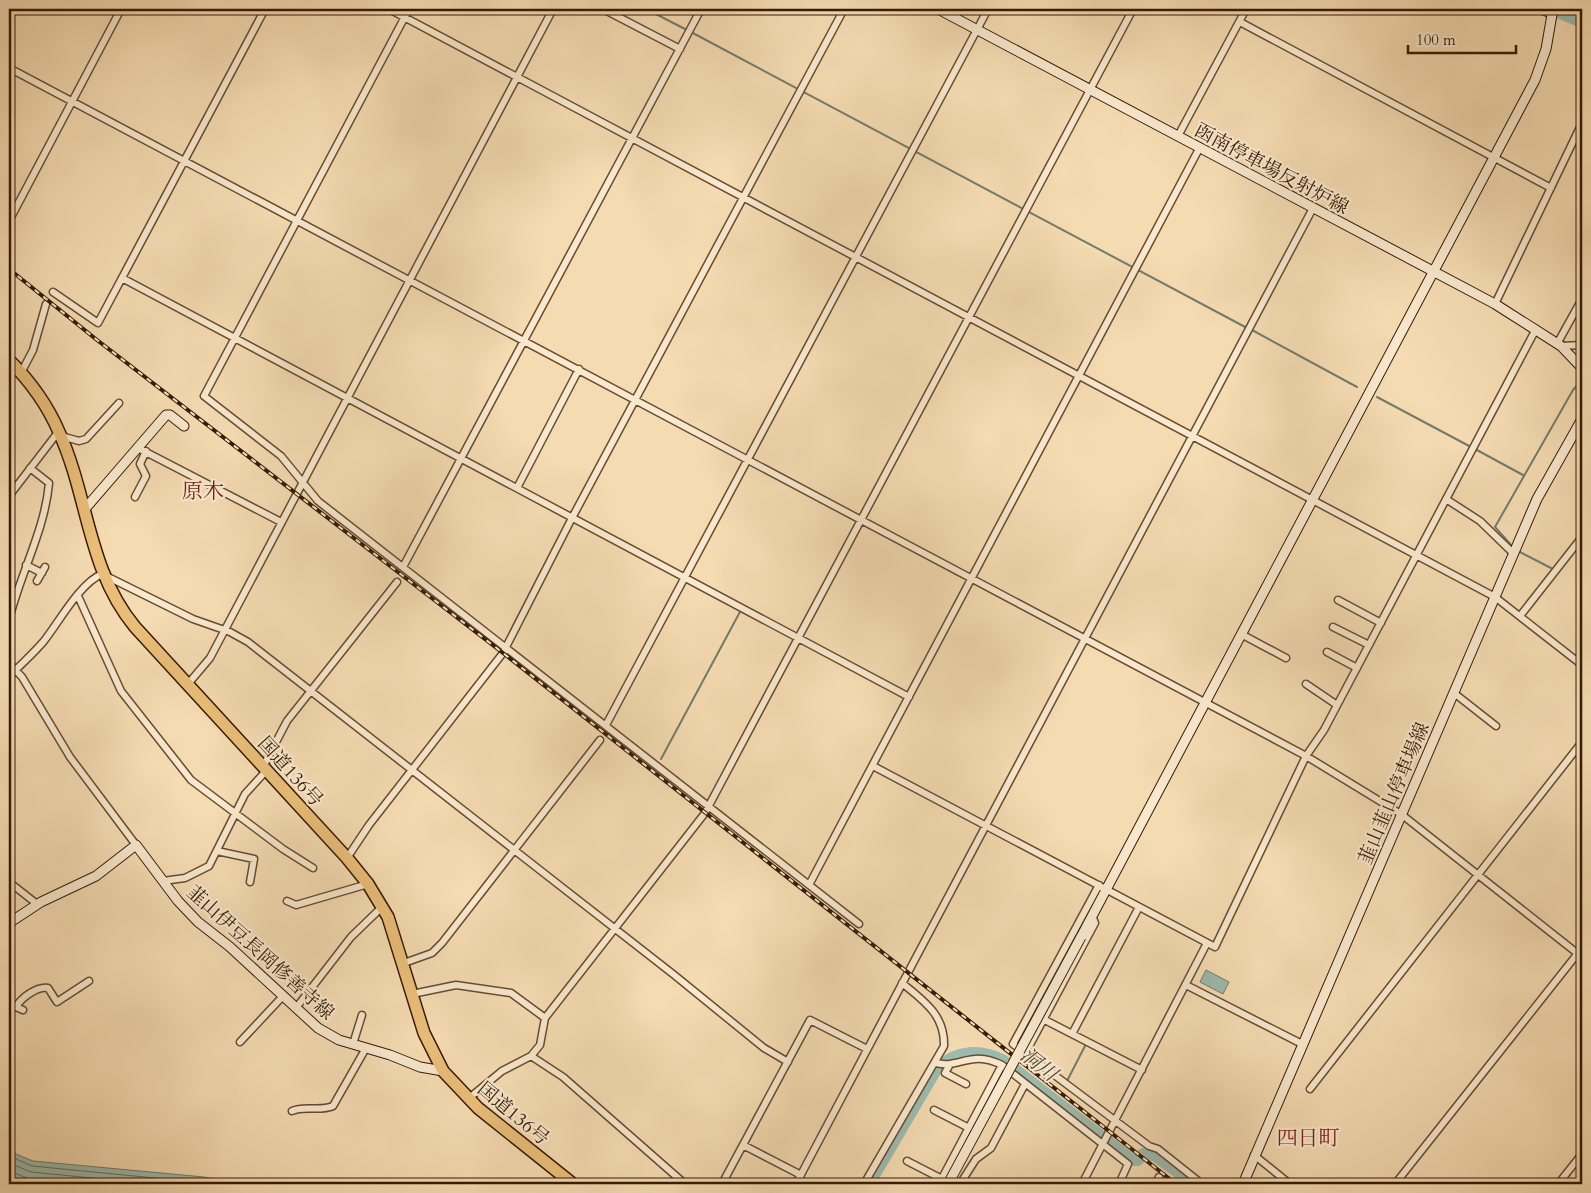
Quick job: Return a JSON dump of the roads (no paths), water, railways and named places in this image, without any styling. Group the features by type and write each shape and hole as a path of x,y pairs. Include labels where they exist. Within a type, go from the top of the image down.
{"highway":[{"name":"国道136号","path":"9,360 38,393 60,434 102,574 126,616 368,884 391,924 424,1033 443,1071 468,1099 573,1184"}],"main road":[{"name":"函南停車場反射炉線","path":"938,9 1495,304 1559,345 1582,368"},
{"path":"943,1183 1081,937 1103,887 1313,500 1431,271 1540,69 1553,12"},
{"path":"84,510 142,450 167,414 184,426"},
{"name":"韮山韮山停車場線","path":"1243,1184 1537,499 1582,419"},
{"path":"9,923 37,904 96,876 136,845"},
{"name":"韮山伊豆長岡修善寺線","path":"136,845 178,900 198,922 230,947 296,1008 328,1034 353,1044 392,1055 420,1067 443,1071"}],"street":[{"path":"9,221 121,9"},
{"path":"53,292 98,323 265,9"},
{"path":"390,9 1496,597 1582,665"},
{"path":"408,9 298,221 204,396 281,456 318,501 859,924"},
{"path":"188,684 206,664 552,9"},
{"path":"603,9 680,49"},
{"path":"404,567 701,9"},
{"path":"346,858 506,648 572,518 844,9"},
{"path":"606,725 988,9"},
{"path":"468,1099 502,1071 531,1056 540,1045 545,1018 701,820 968,316 1092,90 1133,9"},
{"path":"1178,136 1246,9"},
{"path":"1538,9 1553,12"},
{"path":"1240,22 1551,188"},
{"path":"9,68 1306,756 1402,814 1581,953 1395,1184"},
{"path":"1495,304 1582,124"},
{"path":"809,885 1200,147"},
{"path":"796,1184 1313,208"},
{"path":"122,278 909,697"},
{"path":"1582,299 1559,345 1582,344"},
{"path":"22,373 33,350 46,304"},
{"path":"873,766 1215,947 1306,756 1324,730 1536,329"},
{"path":"517,488 580,370"},
{"path":"9,496 30,468 60,434 83,441 119,403"},
{"path":"135,497 146,476 140,464 142,450 281,522"},
{"path":"9,620 45,507 48,483 30,468"},
{"path":"1446,499 1480,521 1514,554"},
{"path":"1520,616 1582,537"},
{"path":"26,565 43,570 37,581"},
{"path":"9,677 44,641 78,596 95,578 102,574 193,619 248,642 673,974 764,1048 788,1062"},
{"path":"164,880 182,879 206,868 212,863 235,813 250,787 265,769 288,721 310,690 396,582"},
{"path":"78,596 126,699 191,780 283,850 313,868"},
{"path":"1338,600 1381,622"},
{"path":"1334,627 1369,645"},
{"path":"1241,634 1286,658"},
{"path":"1326,652 1357,668"},
{"path":"9,663 16,669 70,757 136,845"},
{"path":"1306,684 1337,705"},
{"path":"1454,693 1496,726"},
{"path":"404,963 427,955 436,949 600,740"},
{"path":"1310,1088 1582,742"},
{"path":"217,851 254,859 250,882"},
{"path":"9,882 37,904"},
{"path":"287,901 296,905 368,884"},
{"path":"1103,887 1013,1044 1202,1184"},
{"path":"296,1008 352,936 382,907"},
{"path":"1072,1034 1139,907"},
{"path":"1025,1054 1095,923 1092,915"},
{"path":"1082,1184 1207,944"},
{"path":"16,1007 19,1002 42,988 48,988 57,1002 89,981"},
{"path":"864,1184 936,1063 944,1046 944,1031 940,1018 925,1001 902,983"},
{"path":"1186,984 1302,1044"},
{"path":"412,994 452,985 511,993 545,1018"},
{"path":"240,1042 283,996"},
{"path":"9,1004 23,1010"},
{"path":"353,1044 362,1015"},
{"path":"1043,1019 1142,1070"},
{"path":"722,1184 810,1020 867,1049"},
{"path":"292,1111 303,1108 324,1110 333,1106 366,1048"},
{"path":"531,1056 563,1077 684,1184"},
{"path":"936,1063 947,1065 972,1058 1002,1065 1104,1143 1129,1165 1119,1184"},
{"path":"947,1065 945,1073 966,1084"},
{"path":"907,1161 943,1183 1002,1065"},
{"path":"960,1184 976,1158 991,1148 1025,1084"},
{"path":"934,1110 969,1128"},
{"path":"743,1145 801,1175"},
{"path":"1558,1184 1582,1154"},
{"path":"1254,1155 1290,1184"},
{"path":"1156,1184 1159,1178"}],"water":[{"path":"1206,970 1229,982 1223,994 1200,982"},
{"path":"9,1151 33,1161 204,1177 243,1184 9,1184"}],"waterway":[{"path":"646,9 687,30"},
{"path":"1550,9 1582,22"},
{"path":"691,32 1247,328"},
{"path":"1252,330 1357,387"},
{"path":"1512,546 1495,527 1573,390 1582,380"},
{"path":"1377,397 1471,447"},
{"path":"1475,449 1523,475"},
{"path":"1518,551 1551,568"},
{"path":"661,759 741,610"},
{"path":"1067,1081 1086,1044"},
{"name":"洞川","path":"869,1184 937,1068 953,1058 969,1053 987,1054 1004,1061 1132,1160 1138,1160 1143,1154 1154,1155 1194,1184"}],"railway":[{"path":"9,269 97,340 503,653 1176,1184"}],"district":[{"name":"原木","path":"203,491"},
{"name":"四日町","path":"1308,1138"}]}
